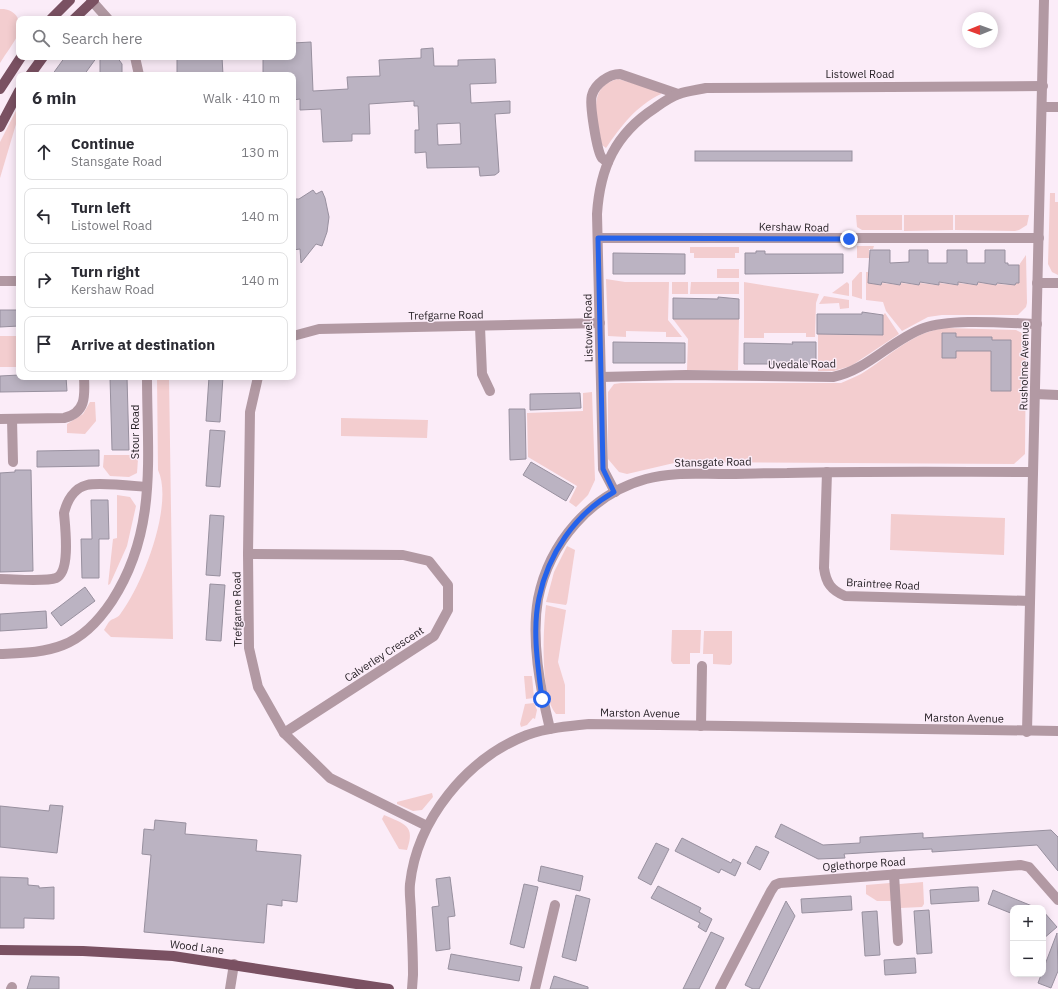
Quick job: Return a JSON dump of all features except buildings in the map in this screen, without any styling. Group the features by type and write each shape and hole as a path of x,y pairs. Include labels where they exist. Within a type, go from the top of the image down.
{"main road":[{"path":"54,16 70,0"},
{"path":"77,16 92,0"},
{"path":"0,89 19,60"},
{"path":"32,72 41,60"},
{"path":"0,127 16,97"},
{"name":"Wood Lane","path":"0,950 140,953 234,964 389,989"}],"street":[{"path":"92,0 105,16"},
{"name":"Rusholme Avenue","path":"1027,732 1044,0"},
{"path":"136,60 138,72"},
{"path":"608,162 602,158 598,148 591,101 594,90 606,78 614,74 620,74 678,94"},
{"name":"Listowel Road","path":"614,492 603,469 597,214 599,190 608,162 627,131 641,117 678,94 706,88 1043,86"},
{"path":"1042,107 1058,107"},
{"name":"Kershaw Road","path":"598,238 1039,238"},
{"path":"0,281 16,281"},
{"path":"1038,283 1058,283"},
{"name":"Trefgarne Road","path":"296,335 319,329 480,327 600,323"},
{"name":"Uvedale Road","path":"601,377 686,375 833,377 847,374 859,369 905,337 936,324 1036,324"},
{"path":"480,327 482,374 490,391"},
{"path":"0,419 64,418 77,413 83,403 84,380"},
{"name":"Stour Road","path":"0,654 41,651 64,645 87,630 101,617 122,585 133,559 143,527 147,486 146,380"},
{"name":"Trefgarne Road","path":"257,380 250,412 248,554 250,648 258,687 284,733 330,778 427,826"},
{"path":"1035,394 1058,395"},
{"path":"12,419 13,462"},
{"name":"Braintree Road","path":"827,472 824,568 826,580 834,591 845,596 1030,601"},
{"name":"Stansgate Road","path":"550,729 542,699 538,666 536,622 538,599 544,578 561,540 582,515 614,492 645,479 675,473 1033,472"},
{"path":"0,579 56,578 64,569 66,562 64,513 69,498 86,485 147,486"},
{"name":"Calverley Crescent","path":"248,554 403,555 429,561 448,585 448,610 434,636 284,733"},
{"path":"701,726 702,666"},
{"name":"Marston Avenue","path":"412,989 414,975 410,886 416,854 427,826 460,781 482,761 504,746 527,735 550,729 589,724 1027,732 1058,731"},
{"name":"Oglethorpe Road","path":"720,989 775,885 780,883 1021,866 1029,867 1058,900"},
{"path":"894,874 898,941"},
{"path":"535,989 555,905"},
{"path":"230,989 234,964"}],"shaded area":[{"path":"0,9 5,9 13,12 16,16 16,38 0,63"},
{"path":"618,79 660,91 661,94 644,104 630,117 606,148 602,145 598,125 596,106 597,97 601,89 608,83"},
{"path":"16,111 16,124 0,178 0,142"},
{"path":"1050,193 1055,193 1055,202 1058,202 1058,275 1052,272 1048,264"},
{"path":"856,215 902,215 902,230 862,230 857,227"},
{"path":"904,215 953,215 953,230 904,231"},
{"path":"955,215 1029,215 1027,225 1015,231 955,230"},
{"path":"857,246 874,246 873,249 869,249 869,258 857,258"},
{"path":"690,247 739,247 739,253 735,253 735,258 694,258 694,253 690,253"},
{"path":"1026,255 1027,303 1026,307 1018,315 942,315 928,317 902,331 886,311 883,302 866,300 866,272 868,272 868,283 881,285 882,283 900,285 901,283 919,285 920,283 938,285 939,283 958,285 958,283 977,285 978,283 1015,285 1019,282 1019,265"},
{"path":"717,269 739,269 739,278 717,278"},
{"path":"860,272 862,272 862,299 852,296 852,281"},
{"path":"606,279 625,282 669,282 668,320 682,337 666,337 666,332 626,331 626,337 608,336"},
{"path":"672,282 688,282 688,294 672,294"},
{"path":"691,282 739,282 739,294 690,294"},
{"path":"744,282 819,294 816,303 815,337 806,337 806,333 764,333 764,338 744,338"},
{"path":"847,282 849,284 849,296 832,293"},
{"path":"824,296 849,300 849,308 840,309 839,303 819,304"},
{"path":"885,313 899,334 851,366 834,371 818,371 818,334 883,335 883,315"},
{"path":"673,319 739,319 738,370 687,370 688,339"},
{"path":"946,328 1016,330 1022,333 1026,339 1025,454 1014,464 694,462 674,463 627,474 619,472 608,459 608,392 614,384 841,383 861,374 912,339 934,330"},
{"path":"0,336 16,336 16,367 0,367"},
{"path":"157,380 169,380 173,639 111,637 104,630 110,621 120,614 130,600 147,564 154,543 162,503 162,485 158,470"},
{"path":"592,392 595,480 588,495 576,507 569,502 577,486 528,457 527,413 583,411 583,393"},
{"path":"90,402 95,402 96,421 85,434 67,433 67,424 83,414"},
{"path":"341,418 428,420 427,438 341,436"},
{"path":"104,455 135,455 138,459 137,473 129,477 110,476 103,467"},
{"path":"117,495 130,497 136,506 127,546 110,584 108,585 113,539 117,538"},
{"path":"891,514 1005,518 1004,555 890,550"},
{"path":"567,546 575,550 567,603 566,605 546,602 554,572"},
{"path":"546,605 566,610 558,662 565,685 565,714 556,714 547,693 544,662"},
{"path":"672,630 701,630 700,653 690,653 690,664 673,664 671,661"},
{"path":"704,631 732,631 732,663 730,665 713,664 713,654 703,654"},
{"path":"524,676 532,676 534,698 526,699"},
{"path":"534,703 537,710 535,719 533,718 527,725 521,727 520,724 525,704"},
{"path":"432,793 433,797 422,810 413,811 397,804 397,802"},
{"path":"384,815 402,823 409,830 410,835 407,850 399,849 382,819"},
{"path":"923,882 924,904 922,907 900,908 898,885"},
{"path":"890,883 892,901 877,901 866,894 866,885"}],"route":[{"path":"542,699 538,666 536,622 538,599 544,578 561,540 582,515 614,492 603,469 598,238 849,239"}]}
